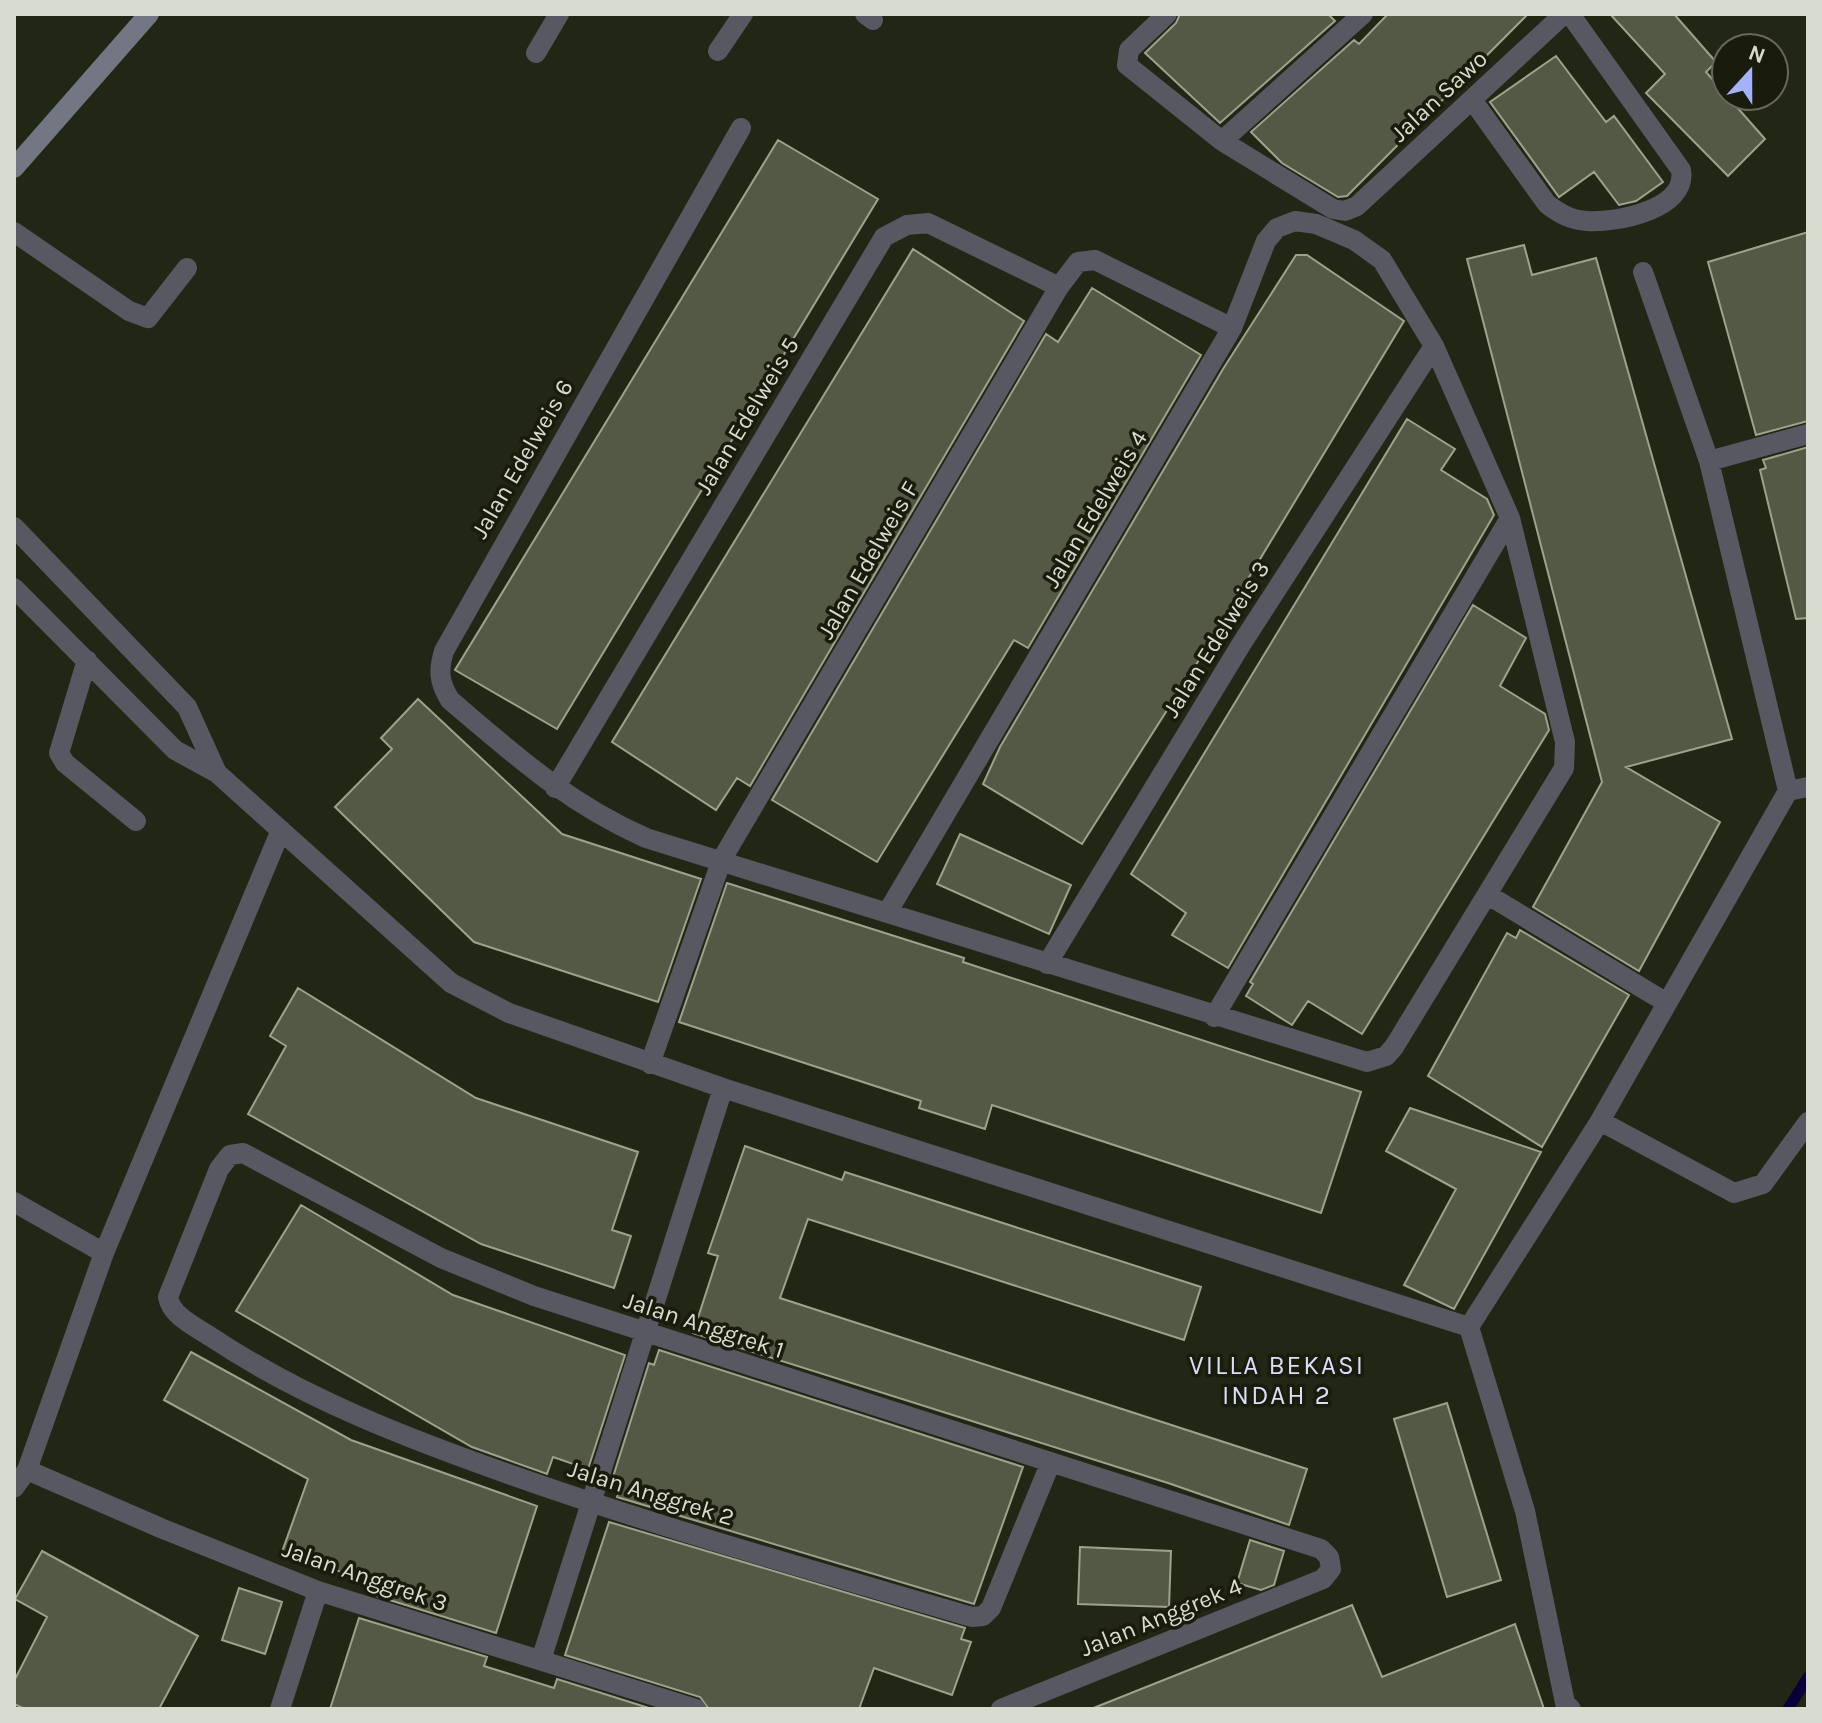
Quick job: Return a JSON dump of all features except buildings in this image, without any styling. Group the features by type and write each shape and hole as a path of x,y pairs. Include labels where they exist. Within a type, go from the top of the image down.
{"main road":[{"path":"14,168 149,14"}],"street":[{"path":"536,53 559,14"},
{"path":"718,51 743,14"},
{"path":"1167,14 1128,53 1127,65 1222,141 1363,14"},
{"path":"1473,101 1547,204 1560,214 1588,221 1636,217 1676,194 1682,179 1681,170 1567,14"},
{"name":"Jalan Sawo","path":"1222,141 1333,209 1345,211 1357,206 1567,14"},
{"name":"Jalan Edelweis 6","path":"741,128 444,651 439,676 450,700 555,788 598,817 646,838 722,859 1354,1061 1378,1061 1394,1047 1488,895"},
{"name":"Jalan Edelweis 4","path":"887,913 1232,328 1266,241 1277,228 1295,221 1316,224 1354,240 1382,260 1434,346"},
{"name":"Jalan Edelweis 5","path":"555,788 884,237 907,225 928,223 1059,287"},
{"path":"14,232 129,311 148,318 187,268"},
{"name":"Jalan Edelweis F","path":"650,1064 722,859 1059,287 1078,262 1091,259 1232,328"},
{"path":"1562,1707 1525,1511 1469,1327 1600,1121 1667,1003 1798,789 1709,461 1643,272"},
{"path":"1434,346 1510,518 1565,742 1564,768 1488,895 1667,1003"},
{"name":"Jalan Edelweis 3","path":"1047,964 1242,643 1434,346"},
{"path":"1709,461 1808,434"},
{"path":"1214,1017 1510,518"},
{"path":"14,527 187,707 217,773"},
{"path":"14,588 175,750 217,773 451,983 509,1013 723,1088 1469,1327"},
{"path":"87,660 59,753 65,763 136,821"},
{"path":"14,1488 27,1470 104,1253 281,830"},
{"path":"541,1660 647,1335 723,1088"},
{"path":"1600,1121 1734,1193 1763,1184 1808,1122"},
{"name":"Jalan Anggrek 1","path":"170,1308 168,1297 219,1169 226,1157 238,1153 441,1258 534,1296 647,1335 1321,1549 1332,1564"},
{"path":"14,1202 104,1253"},
{"name":"Jalan Anggrek 2","path":"170,1308 243,1358 324,1401 432,1447 592,1504 972,1617 983,1616 991,1608 1050,1464"},
{"name":"Jalan Anggrek 3","path":"27,1470 318,1591 696,1709"},
{"name":"Jalan Anggrek 4","path":"1001,1709 1022,1706 1323,1579 1332,1564"},
{"path":"280,1709 318,1591"}],"waterway":[{"path":"1788,1709 1808,1677"}],"district":[{"name":"VILLA BEKASI INDAH 2","path":"1277,1380"}]}
